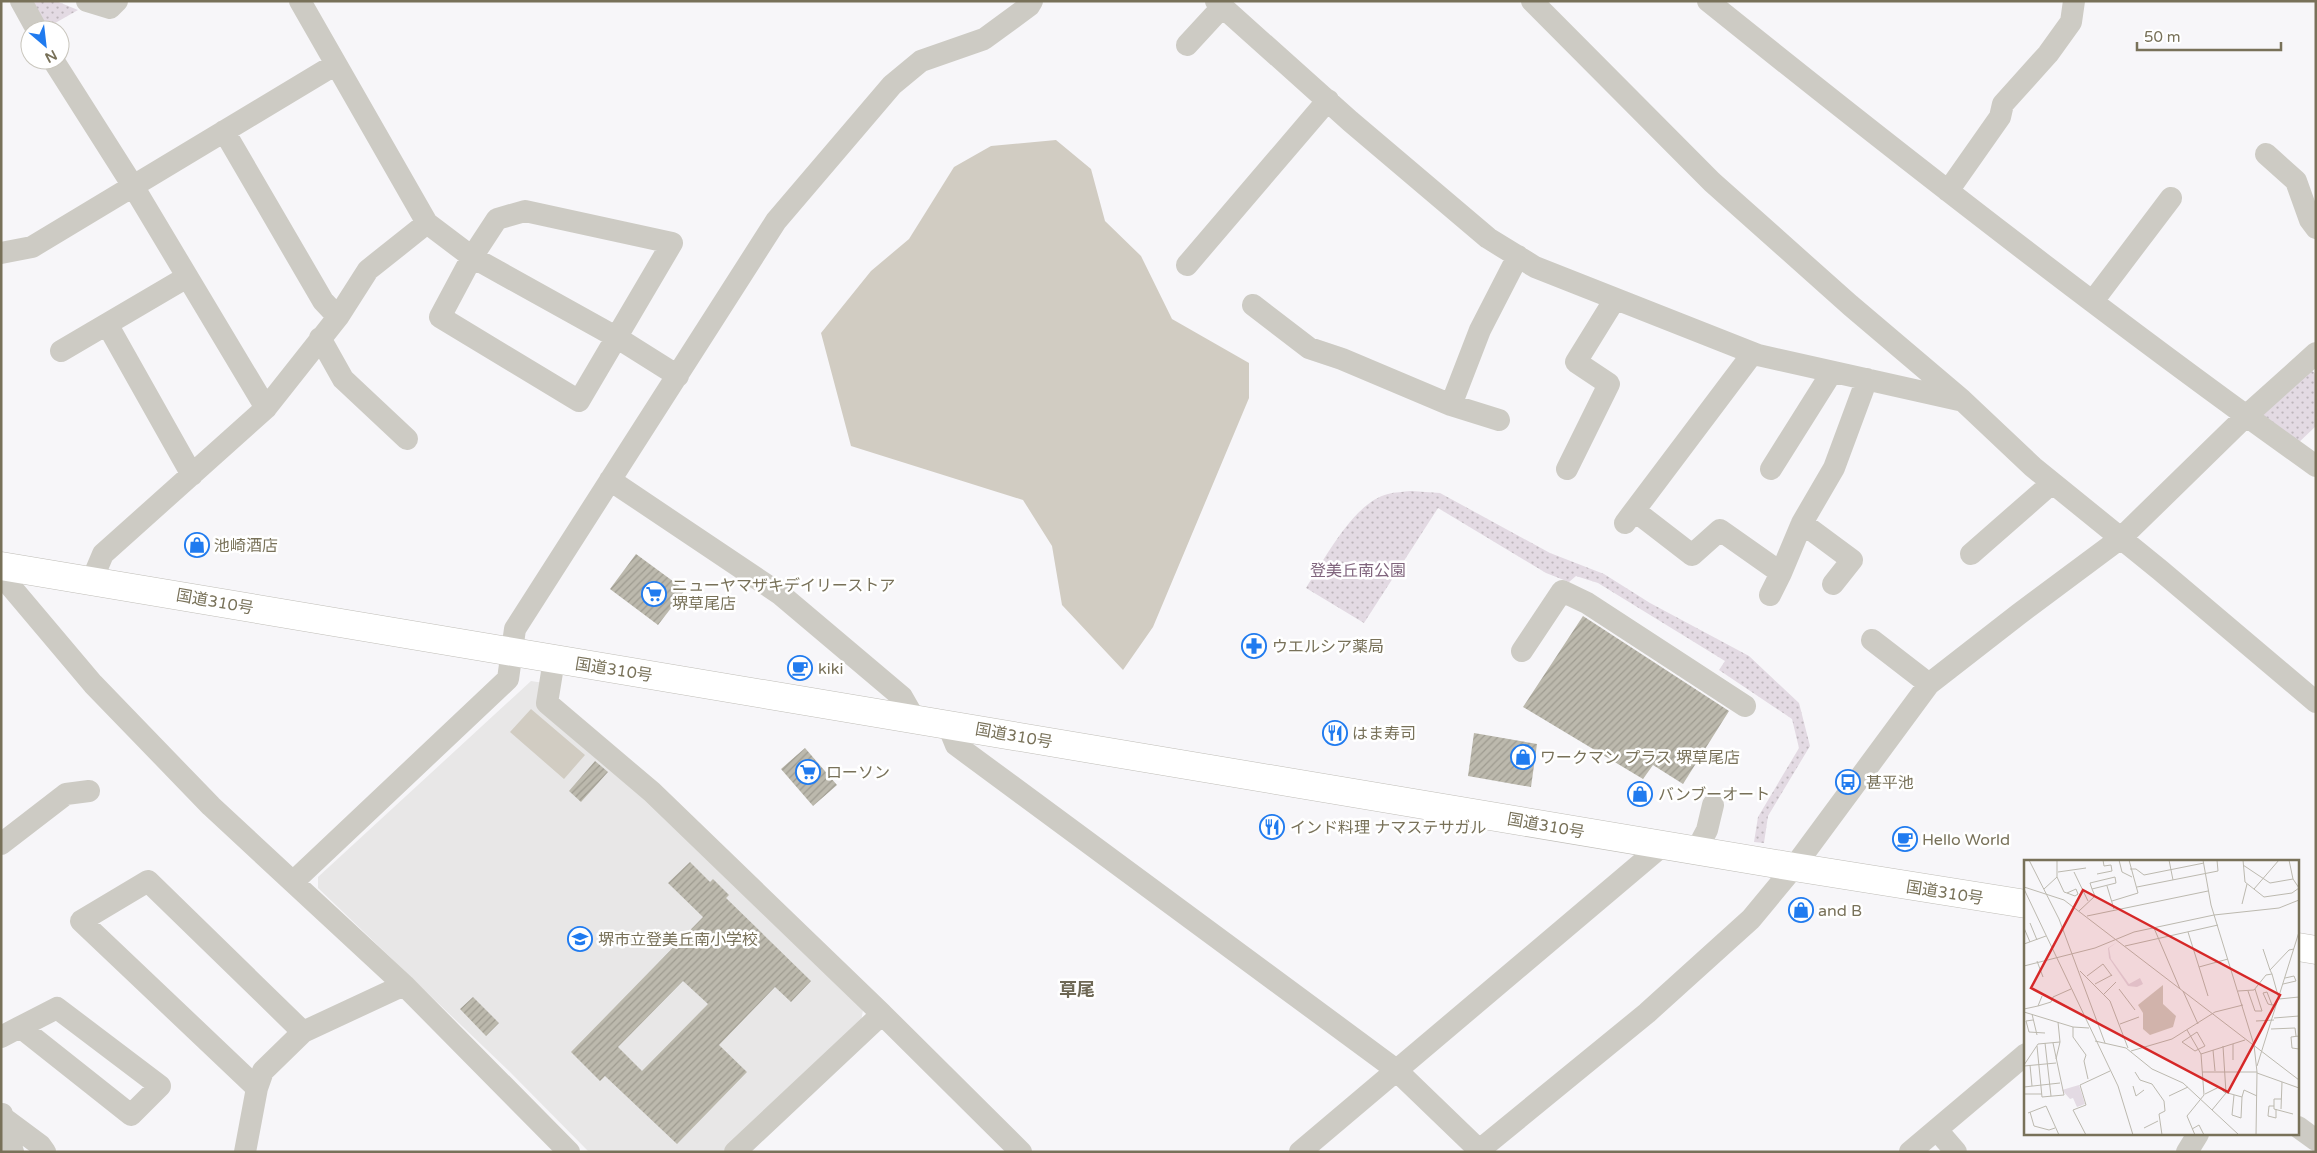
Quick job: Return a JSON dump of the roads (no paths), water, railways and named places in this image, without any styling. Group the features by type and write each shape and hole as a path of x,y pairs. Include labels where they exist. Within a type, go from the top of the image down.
{"highway":[{"name":"国道310号","path":"1,566 1696,851 2024,904"},
{"path":"2300,947 2316,950"}],"street":[{"path":"21,1 31,20"},
{"path":"87,1 110,8 117,1"},
{"path":"300,1 427,223 472,258 616,337 678,376"},
{"path":"293,882 508,679 514,629 776,221 892,85 921,61 984,40 1029,6 1032,1"},
{"path":"1532,1 1712,182 1850,305 1962,400 2052,483 2121,538 2316,702"},
{"path":"1708,1 1948,191 2246,416 2316,466"},
{"path":"1948,191 2000,117 2003,104 2048,54 2071,22 2074,1"},
{"path":"1187,45 1219,4 1488,238 1535,267 1753,353 1962,400"},
{"path":"1,253 32,247 336,64"},
{"path":"60,70 266,408"},
{"path":"1187,265 1328,100"},
{"path":"224,131 324,301 338,316"},
{"path":"2266,154 2296,181 2310,220 2316,228"},
{"path":"2093,301 2171,198"},
{"path":"525,212 672,243 579,401 440,317 472,258 497,219 525,212"},
{"path":"92,580 104,554 266,408 338,316 368,270 427,223"},
{"path":"1451,405 1480,330 1518,256"},
{"path":"61,351 187,277"},
{"path":"1567,469 1609,384 1576,362 1615,299"},
{"path":"1253,305 1309,348 1342,359 1451,405 1499,420"},
{"path":"106,324 192,475"},
{"path":"320,338 343,379 408,439"},
{"path":"1753,353 1630,517 1692,555 1720,530 1781,573"},
{"path":"947,724 956,745 1396,1070 1478,1151 1647,1013 1752,919 1794,867 1929,684 2121,538 2246,416 2316,353"},
{"path":"1771,469 1832,372"},
{"path":"1770,596 1802,523 1834,468 1867,379"},
{"path":"610,480 780,594 902,697 914,718"},
{"path":"1971,554 2052,483"},
{"path":"1802,523 1852,560 1833,584"},
{"path":"1,576 92,684 211,806 404,985 568,1152"},
{"path":"1522,651 1562,592 1587,603 1745,706"},
{"path":"1872,640 1929,684"},
{"path":"554,660 547,703 652,792 882,1014 1021,1152"},
{"path":"1,844 66,794 89,792"},
{"path":"1696,851 1707,830 1713,805"},
{"path":"1300,1152 1565,930 1663,845"},
{"path":"257,1088 82,921 148,881 303,1032"},
{"path":"245,1152 257,1088 264,1071 303,1032 404,985"},
{"path":"57,1008 160,1086 131,1115 10,1032 57,1008"},
{"path":"735,1152 882,1014"},
{"path":"1910,1152 2024,1056"},
{"path":"2,1115 13,1152"},
{"path":"2,1115 45,1152"},
{"path":"2300,1128 2316,1140"},
{"path":"1937,1130 1956,1152"},
{"path":"2186,1152 2197,1136"}],"place":[{"name":"池崎酒店","path":"197,545"},
{"name":"ニューヤマザキデイリーストア 堺草尾店","path":"654,594"},
{"name":"ウエルシア薬局","path":"1254,646"},
{"name":"kiki","path":"800,668"},
{"name":"はま寿司","path":"1335,733"},
{"name":"ワークマン プラス 堺草尾店","path":"1523,757"},
{"name":"ローソン","path":"808,772"},
{"name":"甚平池","path":"1848,782"},
{"name":"バンブーオート","path":"1640,794"},
{"name":"インド料理 ナマステサガル","path":"1272,827"},
{"name":"Hello World","path":"1905,839"},
{"name":"and B","path":"1801,910"},
{"name":"堺市立登美丘南小学校","path":"580,939"}],"district":[{"name":"草尾","path":"1077,990"}],"park label":[{"name":"登美丘南公園","path":"1358,570"}]}
